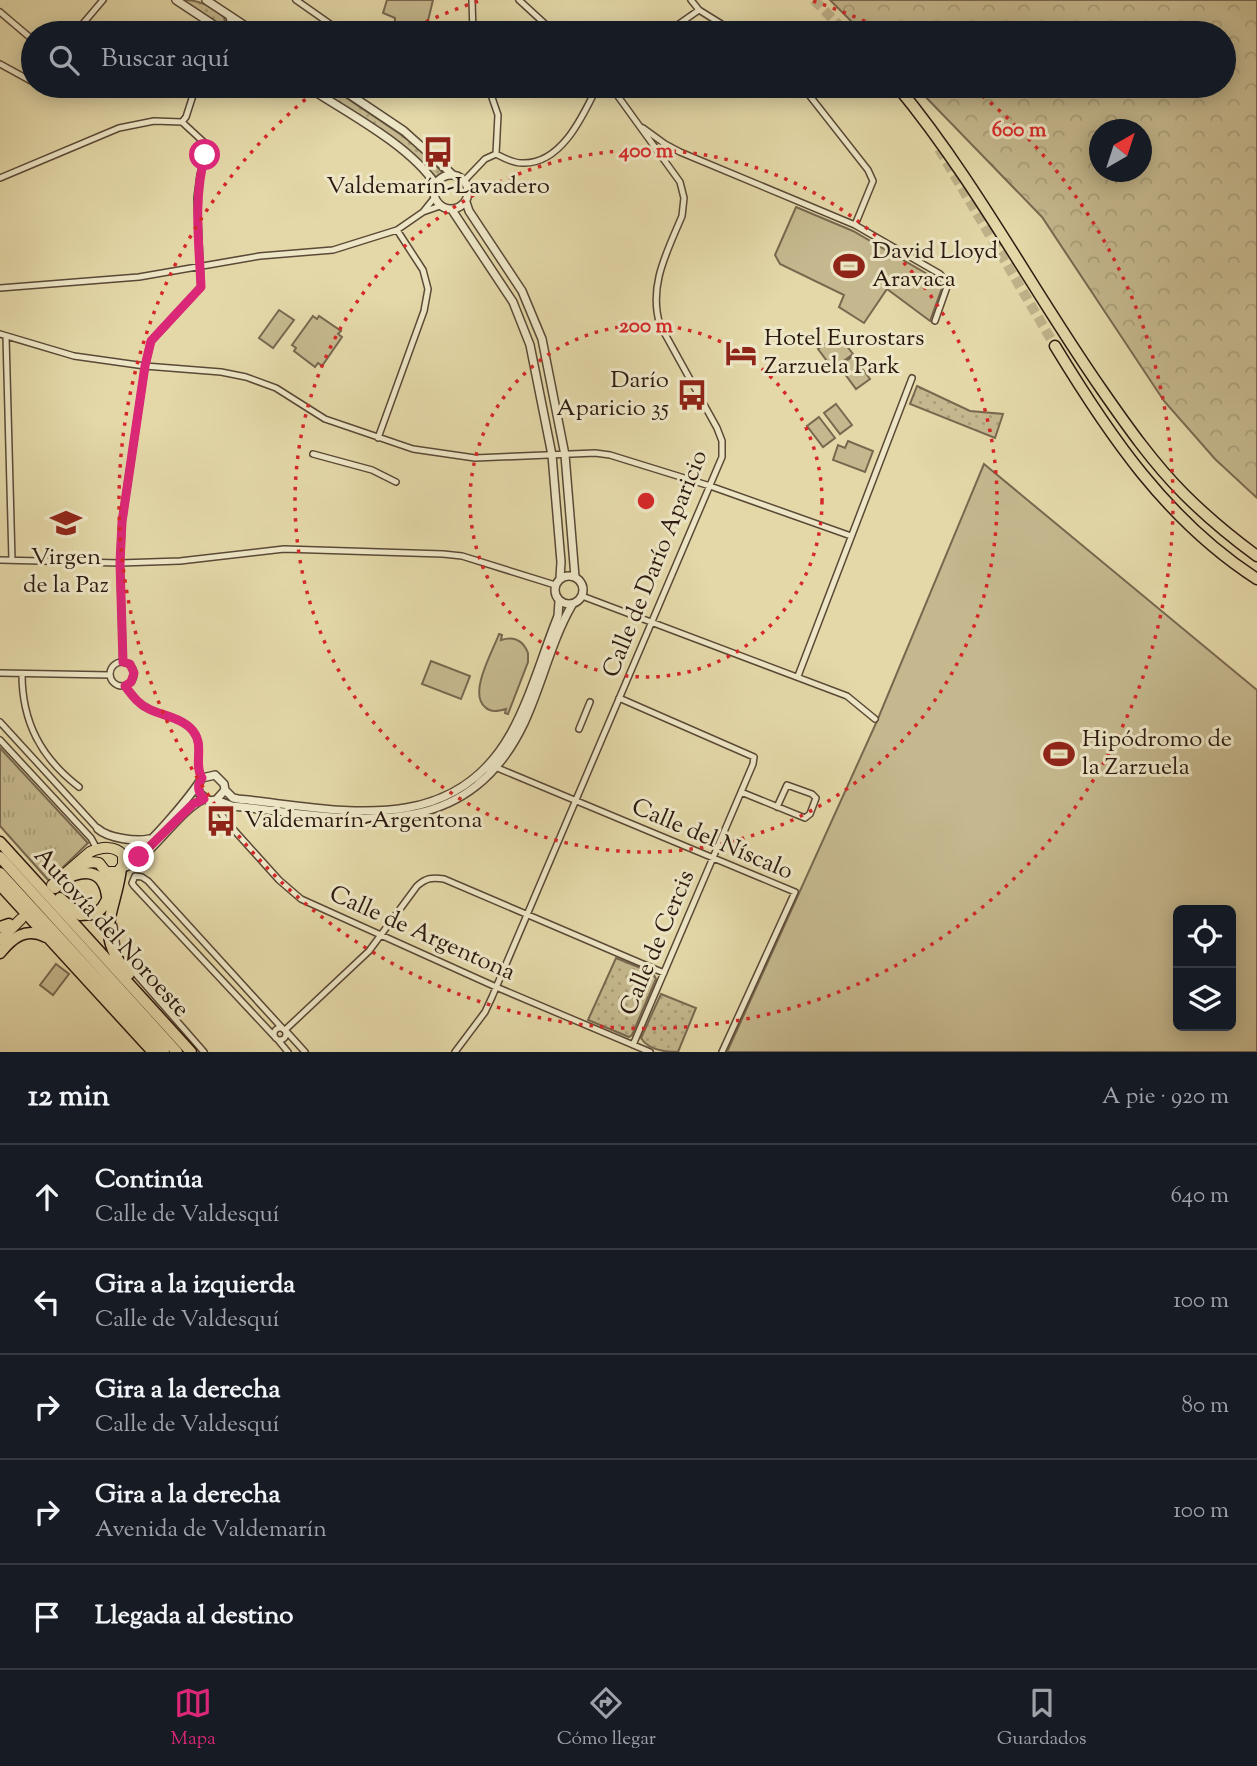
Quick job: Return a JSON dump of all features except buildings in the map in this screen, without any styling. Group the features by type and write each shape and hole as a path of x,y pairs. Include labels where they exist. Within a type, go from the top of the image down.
{"highway":[{"path":"906,98 944,147 1087,368 1159,467 1217,526 1257,556"},
{"path":"1055,346 1104,425 1134,466 1168,505 1204,540 1257,579"},
{"path":"1159,467 1257,547"},
{"path":"0,836 75,912 87,916 101,911 121,870"},
{"name":"Autovía del Noroeste","path":"0,842 191,1052"},
{"path":"101,849 99,863 102,870 121,870"},
{"path":"56,885 90,852 116,849 123,855 110,918 111,946 122,966 198,1052"},
{"path":"0,860 177,1052"},
{"path":"56,885 85,863 99,863"},
{"path":"56,885 81,872 92,874 103,882 107,899"},
{"name":"Autovía del Noroeste","path":"0,873 164,1052"},
{"path":"0,885 5,894 151,1051"},
{"path":"0,933 4,926 19,917 0,940"},
{"path":"0,953 24,933 38,933 49,939"}],"street":[{"path":"85,21 103,0"},
{"path":"176,0 210,21"},
{"path":"206,0 237,21"},
{"path":"296,0 326,21"},
{"path":"472,0 473,21"},
{"path":"519,0 542,21"},
{"path":"691,0 699,10 717,21"},
{"path":"683,21 699,10"},
{"path":"0,12 21,30"},
{"path":"229,16 229,21"},
{"path":"0,64 21,75"},
{"path":"182,122 192,98"},
{"path":"324,98 393,143 414,160 436,185"},
{"path":"204,1052 124,960 117,947 114,930 115,909 121,870 193,804 204,799 232,806 369,820 412,816 454,800 495,768 508,752 525,722 572,605 582,596 583,587 575,577 565,455 536,322 522,291 469,211 466,202 468,191 464,181 453,175 404,131 355,98"},
{"path":"492,98 498,115 496,154"},
{"path":"464,181 485,159 496,154 525,164 549,154 573,133 590,98"},
{"name":"Calle de Darío Aparicio","path":"455,1052 485,1012 722,457 722,441 660,325 656,312 656,283 684,207 680,182 621,98"},
{"path":"811,98 868,170 873,181 868,199 855,225"},
{"path":"0,178 119,128 154,121 182,122 208,146 197,198 201,287 151,341 145,366 122,522 120,563 123,662"},
{"path":"641,126 672,148 855,225 940,274 947,280 948,288 935,321"},
{"path":"657,151 665,144"},
{"path":"662,159 672,148"},
{"path":"440,206 435,197 436,185 444,177 453,175"},
{"path":"423,212 435,197"},
{"path":"0,288 139,277 260,256 333,250 397,230 423,212 440,206 452,210 466,202"},
{"path":"123,855 134,853 200,782 215,775 221,778 225,790 233,798 370,813 410,809 449,794 479,773 510,734 558,616 559,601 554,592 561,562 552,455 524,326 500,279 452,210"},
{"path":"378,438 424,311 428,289 423,270 397,230"},
{"path":"12,560 3,335 74,356 246,377 276,388 326,419 413,449 475,458 595,453 610,455 710,486 851,536"},
{"path":"798,676 912,378"},
{"path":"313,454 372,470 396,482"},
{"path":"0,560 120,563 211,559 284,549 443,554 462,556 558,581 567,576 575,577"},
{"path":"582,596 847,696 875,719"},
{"path":"559,601 572,605"},
{"path":"125,686 131,682 134,673 130,664 123,662 111,668 113,682 125,686 142,705 191,727 198,736 199,793 204,799"},
{"path":"0,673 110,675"},
{"path":"22,674 22,695 34,736 60,772 79,787"},
{"name":"Calle de Cercis","path":"619,698 754,757 633,1045"},
{"path":"579,729 590,702"},
{"path":"0,722 98,829 111,837 125,837 135,841 150,838"},
{"path":"0,740 101,849"},
{"name":"Calle del Níscalo","path":"495,768 795,892 722,1052"},
{"path":"741,792 777,807 805,818 810,814 816,799 812,794 787,785 777,807"},
{"path":"215,801 225,790"},
{"name":"Calle de Argentona","path":"215,801 225,820 289,890 310,904 650,1052"},
{"path":"288,1052 134,886 135,876 148,881 305,1052"},
{"path":"276,1038 276,1030 285,1030 349,971 381,936 417,886 434,877 664,973"},
{"path":"276,1038 285,1038 285,1030"}],"green space":[{"path":"183,0 200,2 210,7 224,17 225,21 214,21"},
{"path":"387,0 433,0 428,21 395,21 395,18 383,13"},
{"path":"830,0 1257,0 1257,498 1215,459 1164,401 1042,217 927,98 1236,98 1236,21 851,21"},
{"path":"331,98 347,98 420,149 444,174 438,179 395,140"},
{"name":"David Lloyd Aravaca","path":"796,207 853,231 941,282 943,285 930,321 887,289 864,323 839,307 844,295 780,264 775,255"},
{"path":"279,310 294,320 273,348 259,338"},
{"path":"313,316 317,319 319,316 341,331 338,334 342,337 322,366 318,363 315,367 294,351 296,348 292,345"},
{"path":"838,335 853,354 833,369 818,349"},
{"path":"853,356 870,379 856,389 839,366"},
{"path":"917,386 970,411 1003,414 995,438 910,404"},
{"path":"836,404 852,425 840,434 824,413"},
{"path":"819,417 835,438 823,447 807,426"},
{"path":"848,441 873,451 865,472 833,460 838,445 845,448"},
{"name":"Hipódromo de la Zarzuela","path":"984,464 1257,690 1257,1052 727,1052 877,721"},
{"path":"499,634 502,635 501,640 514,639 521,642 528,653 528,662 508,714 505,713 506,709 487,709 480,701 480,682"},
{"path":"431,661 470,676 461,699 422,684"},
{"path":"0,748 88,843 49,881 0,826"},
{"path":"616,958 653,973 656,979 629,1037 588,1020"},
{"path":"56,964 69,974 53,995 40,985"},
{"path":"661,994 696,1008 678,1052 652,1048 641,1038"}],"tunnel":[{"path":"814,0 835,21"},
{"path":"939,149 1055,346"}],"place":[{"name":"Valdemarín-Lavadero","path":"438,152"},
{"name":"David Lloyd Aravaca","path":"849,266"},
{"name":"Hotel Eurostars Zarzuela Park","path":"741,353"},
{"name":"Darío Aparicio 35","path":"692,395"},
{"name":"Virgen de la Paz","path":"66,523"},
{"name":"Hipódromo de la Zarzuela","path":"1059,754"},
{"name":"Valdemarín-Argentona","path":"221,821"}],"route":[{"path":"139,857 193,804 204,799 198,786 202,778 198,773 198,736 191,727 182,722 142,705 125,686 131,682 134,673 130,664 123,662 120,563 122,522 151,341 201,287 197,207 205,155"}]}
